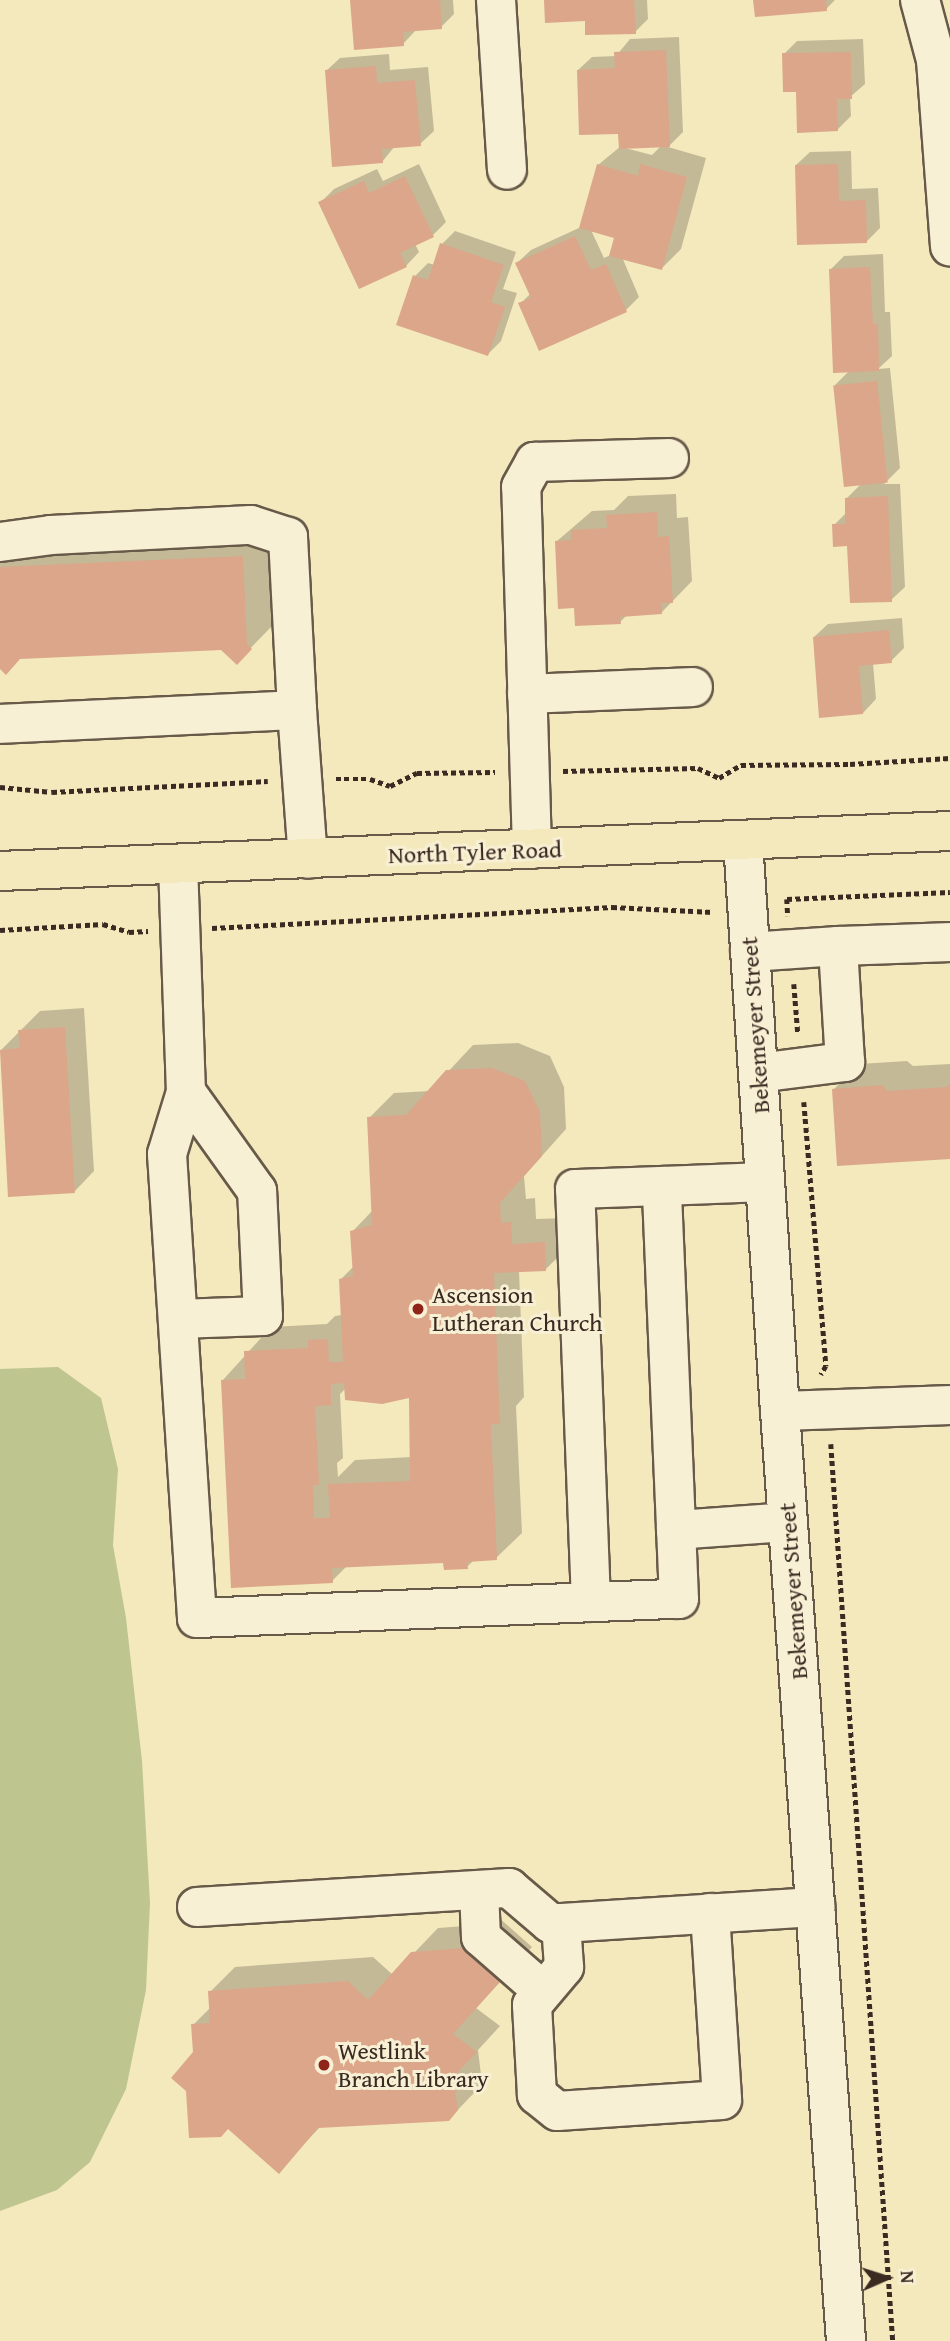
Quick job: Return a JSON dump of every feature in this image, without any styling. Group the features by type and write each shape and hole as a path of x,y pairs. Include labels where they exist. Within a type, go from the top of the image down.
{"main road":[{"name":"North Tyler Road","path":"0,871 950,831"}],"street":[{"path":"496,0 507,170"},
{"path":"920,0 936,60 950,246"},
{"path":"532,849 521,487 535,462 669,458"},
{"path":"0,542 51,535 251,526 288,537 308,859"},
{"path":"527,694 693,687"},
{"path":"0,724 297,710"},
{"name":"Bekemeyer Street","path":"743,841 780,1411 846,2341"},
{"path":"178,864 186,1092 167,1154 197,1618 679,1599 662,1186"},
{"path":"750,952 950,942"},
{"path":"758,1073 845,1062 838,946"},
{"path":"178,1319 264,1316 257,1191 186,1092"},
{"path":"591,1602 575,1189 765,1182"},
{"path":"780,1411 950,1405"},
{"path":"676,1530 788,1522"},
{"path":"197,1907 509,1888 550,1923 815,1907"},
{"path":"479,1890 481,1937 543,1991"},
{"path":"561,1923 564,1967 532,2005 537,2095 556,2111 722,2100 710,1913"}],"path":[{"path":"0,787 52,792 370,779 390,786 417,773 698,768 719,778 741,765 850,764 950,758"},
{"path":"894,2341 831,1443 818,1429 817,1381 826,1366 787,899 950,892"},
{"path":"0,930 103,923 129,932 612,907 712,910 713,924"}],"green space":[{"path":"58,1367 101,1398 118,1469 113,1545 126,1618 142,1761 150,1903 146,1990 126,2089 90,2162 57,2190 0,2211 0,1369"}],"building":[{"path":"350,0 440,0 442,29 403,32 404,46 354,50"},
{"path":"544,0 634,0 636,34 585,35 585,21 545,23"},
{"path":"753,0 826,0 827,11 755,17"},
{"path":"666,50 670,147 619,149 618,134 579,135 577,70 615,68 614,52"},
{"path":"851,52 852,99 837,99 838,131 797,133 796,92 783,92 782,53"},
{"path":"376,66 377,83 415,80 421,146 382,149 383,163 332,167 325,70"},
{"path":"597,164 638,176 640,164 687,177 662,270 609,256 614,238 579,228"},
{"path":"838,164 839,201 866,200 867,243 797,245 795,165"},
{"path":"405,176 434,237 400,253 407,267 359,289 318,202 364,181 369,193"},
{"path":"575,236 591,270 606,264 627,312 539,351 518,303 531,298 515,263"},
{"path":"440,243 504,265 491,302 505,307 488,356 396,325 413,275 428,280"},
{"path":"870,267 873,324 878,324 879,371 833,373 829,269"},
{"path":"877,381 888,482 844,487 833,386"},
{"path":"888,496 892,602 850,603 847,546 833,547 832,524 845,524 845,498"},
{"path":"657,512 658,537 669,536 673,603 661,603 662,614 620,617 621,624 575,626 574,608 558,609 555,541 571,540 571,530 607,528 606,515"},
{"path":"243,556 247,644 252,649 237,665 221,650 20,659 6,675 0,669 0,567"},
{"path":"889,630 892,663 859,666 863,714 819,718 813,637"},
{"path":"65,1027 75,1193 8,1197 0,1050 20,1048 18,1030"},
{"name":"Ascension Lutheran Church","path":"492,1068 525,1081 540,1112 542,1156 500,1203 501,1223 511,1222 512,1244 545,1242 546,1271 494,1273 500,1424 491,1424 497,1560 467,1562 468,1569 444,1570 443,1563 332,1568 333,1583 231,1588 221,1380 245,1379 244,1351 308,1348 308,1340 328,1339 329,1362 343,1362 339,1279 353,1276 350,1231 372,1225 367,1117 406,1115 446,1070","holes":["344,1383 345,1400 382,1404 409,1398 410,1481 328,1484 330,1518 314,1518 313,1485 319,1485 315,1406 331,1405 331,1384"]},
{"path":"950,1083 950,1159 837,1166 832,1089 882,1085 887,1091 947,1087"},
{"name":"Westlink Branch Library","path":"466,1948 508,1973 453,2034 477,2052 453,2077 458,2110 449,2121 318,2128 279,2174 228,2129 221,2137 189,2138 186,2091 171,2078 193,2052 191,2024 210,2023 208,1991 348,1981 368,2000 411,1952"}],"place":[{"name":"Ascension Lutheran Church","path":"418,1309"},
{"name":"Westlink Branch Library","path":"324,2065"}]}
